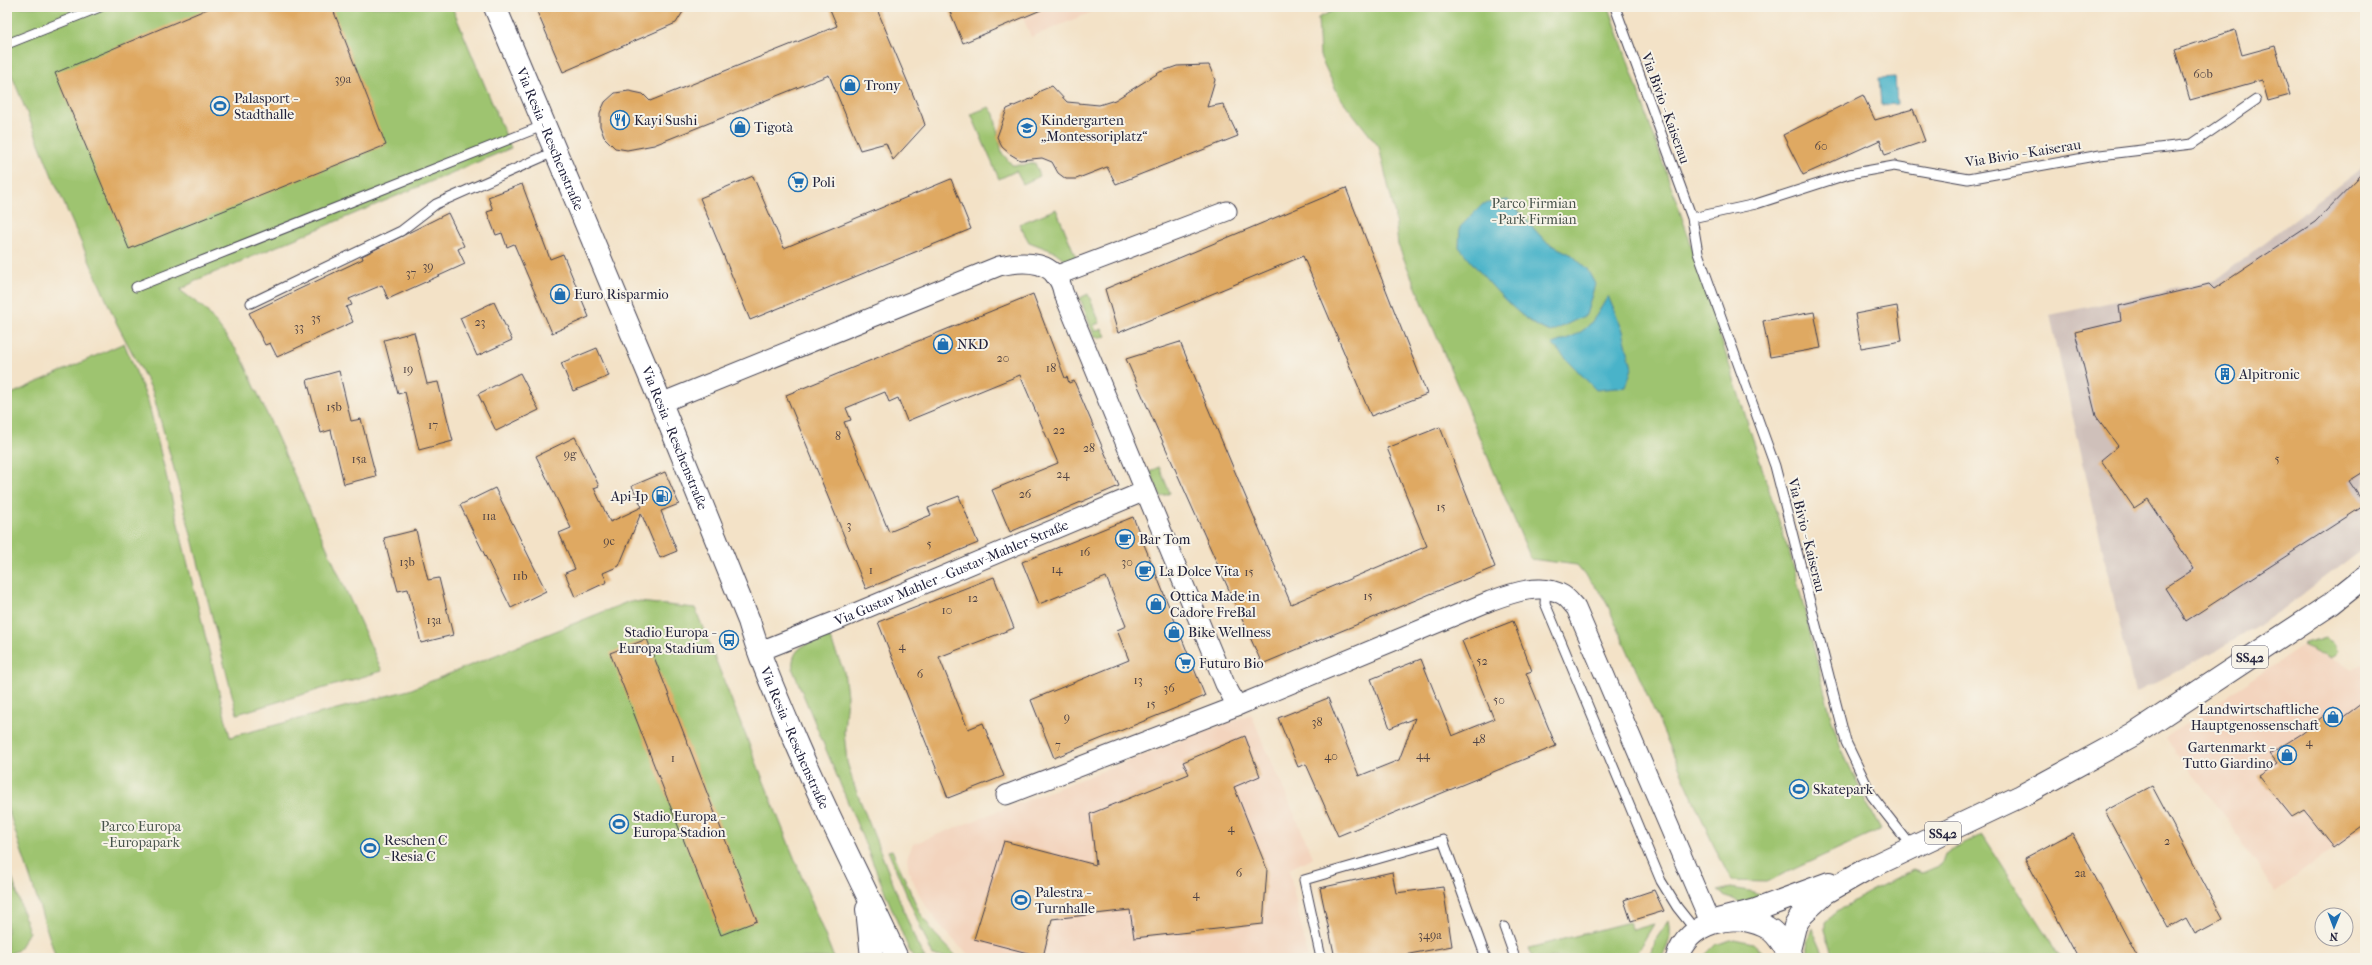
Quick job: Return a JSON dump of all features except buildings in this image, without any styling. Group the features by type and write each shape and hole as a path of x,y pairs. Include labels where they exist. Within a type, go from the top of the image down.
{"main road":[{"name":"Via Resia - Reschenstraße","path":"495,7 661,403 749,622 758,652 816,792 855,867 894,957"},
{"name":"SS42","path":"1791,958 1788,950 1790,940 1803,913 1825,892 1865,870 2021,796 2133,735 2331,604 2365,577"},
{"name":"Via Resia - Reschenstraße","path":"855,867 863,889 894,957"},
{"name":"SS42","path":"1703,926 1753,911 1865,870"},
{"path":"863,889 870,925 872,958"},
{"path":"1677,958 1686,941 1703,926 1738,918 1764,926 1781,940 1791,958"}],"street":[{"path":"1055,276 1227,211"},
{"path":"661,403 999,266 1018,262 1043,265 1061,282 1063,292 1225,684 1238,706"},
{"name":"Via Gustav Mahler - Gustav-Mahler-Straße","path":"758,652 836,621 1145,491"},
{"path":"1006,795 1238,706 1490,601 1530,589 1546,590 1563,595 1576,608 1703,926"}],"lane":[{"path":"7,44 100,7"},
{"name":"Via Bivio - Kaiserau","path":"1615,7 1692,218 1698,252 1775,466 1846,742 1872,796 1913,848"},
{"name":"Via Bivio - Kaiserau","path":"1692,218 1756,204 1849,174 1894,166 1968,180 2100,155 2192,144 2256,100"},
{"path":"136,287 545,125"},
{"path":"251,302 401,231 436,204 556,151"},
{"path":"1546,590 1545,603 1661,881 1677,907 1703,926"},
{"path":"1321,958 1304,880 1443,840 1486,958"},
{"path":"1504,927 1515,958"}],"shaded area":[{"path":"1049,7 1104,7 1031,37 1023,18"},
{"name":"Alpitronic","path":"2365,165 2365,547 2282,610 2218,650 2135,693 2050,315 2216,280"},
{"path":"2303,645 2353,670 2365,662 2365,826 2275,892 2220,809 2165,738"},
{"path":"1251,714 1313,857 1289,869 1308,958 974,958 960,947 938,923 922,900 909,872 907,858 913,844"}],"green space":[{"path":"7,7 452,7 511,148 199,279 180,290 206,310 241,356 382,671 237,714 176,476 152,390 117,324 52,176 7,63"},
{"name":"Parco Firmian - Park Firmian","path":"1341,7 1609,7 1686,229 1794,568 1830,714 1840,746 1865,800 1881,829 1766,882 1732,881 1713,844 1604,597 1577,565 1531,559 1398,245 1394,210 1379,147 1339,96 1320,56 1318,18"},
{"path":"989,107 994,114 1002,153 1012,165 1035,163 1040,176 1023,184 1016,171 999,179 971,114"},
{"path":"1056,209 1078,262 1069,263 1055,252 1029,242 1019,224"},
{"path":"1088,294 1100,323 1094,325 1096,331 1102,329 1106,336 1099,338 1094,336 1080,298"},
{"name":"Parco Europa - Europapark","path":"124,343 148,401 230,737 409,690 630,601 695,608 834,958 56,958 7,806 7,396"},
{"path":"1159,467 1170,493 1161,497 1150,471"},
{"path":"829,636 844,671 847,696 844,732 847,762 854,785 917,944 925,958 914,958 909,950 793,670 793,662 798,650 808,643"},
{"path":"2325,638 2334,643 2338,652 2331,659 2303,645"},
{"path":"1982,835 2061,958 1834,958 1825,930 1825,922 1856,899 1891,881 1914,870 1922,873 1941,865 1945,854"},
{"path":"892,850 919,911 934,933 958,958 933,956 888,851"},
{"path":"7,861 29,932 18,950 7,955"},
{"path":"1731,888 1755,892 1764,896 1741,903 1717,891"},
{"path":"1669,920 1670,935 1664,953 1661,958 1649,958 1654,942"},
{"path":"1629,922 1633,930 1654,924 1634,957 1533,958 1529,948"},
{"path":"1812,928 1825,958 1809,958 1807,942"},
{"path":"1734,939 1753,943 1769,958 1702,958 1715,945"}],"water":[{"path":"1895,77 1897,104 1881,105 1879,78"},
{"path":"1508,200 1546,242 1572,255 1587,269 1595,284 1586,315 1551,332 1539,327 1526,319 1501,296 1459,247 1460,227 1483,204"},
{"path":"1608,296 1623,331 1632,368 1626,387 1596,390 1552,344 1573,336 1586,328"}],"place":[{"name":"Trony","path":"850,85"},
{"name":"Palasport - Stadthalle","path":"220,106"},
{"name":"Kayi Sushi","path":"620,120"},
{"name":"Tigotà","path":"740,127"},
{"name":"Kindergarten „Montessoriplatz“","path":"1027,128"},
{"name":"Poli","path":"798,182"},
{"name":"Euro Risparmio","path":"560,294"},
{"name":"NKD","path":"943,344"},
{"name":"Alpitronic","path":"2225,374"},
{"name":"Api-Ip","path":"662,496"},
{"name":"Bar Tom","path":"1125,539"},
{"name":"La Dolce Vita","path":"1145,571"},
{"name":"Ottica Made in Cadore FreBal","path":"1156,604"},
{"name":"Bike Wellness","path":"1174,632"},
{"name":"Stadio Europa - Europa Stadium","path":"729,640"},
{"name":"Futuro Bio","path":"1185,663"},
{"name":"Landwirtschaftliche Hauptgenossenschaft","path":"2333,717"},
{"name":"Gartenmarkt - Tutto Giardino","path":"2287,755"},
{"name":"Skatepark","path":"1799,789"},
{"name":"Stadio Europa - Europa-Stadion","path":"619,824"},
{"name":"Reschen C - Resia C","path":"370,848"},
{"name":"Palestra - Turnhalle","path":"1021,900"}]}
